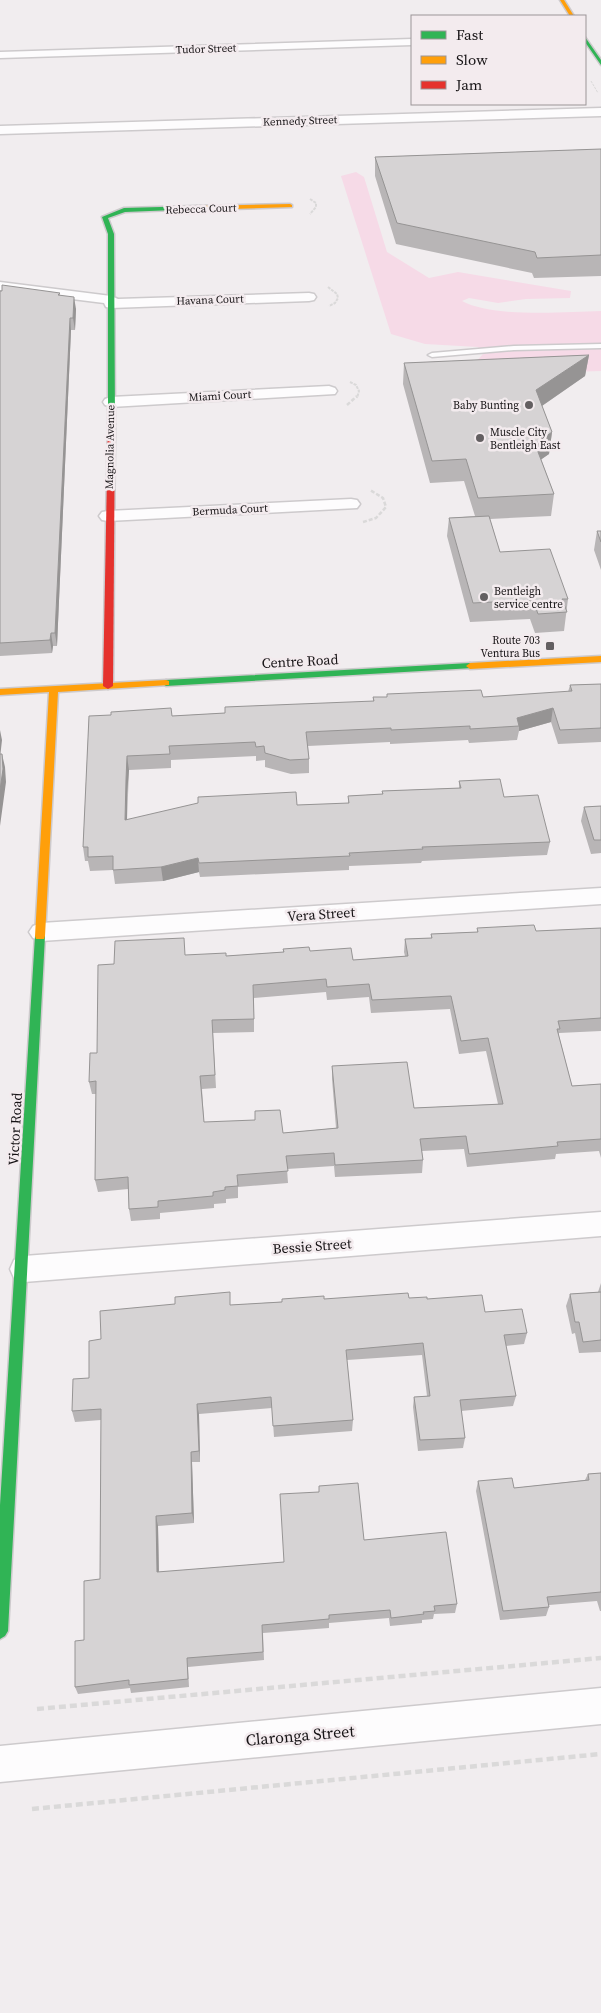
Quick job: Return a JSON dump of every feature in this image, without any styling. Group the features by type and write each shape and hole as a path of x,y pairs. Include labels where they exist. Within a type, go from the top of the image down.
{"main road":[{"path":"562,0 571,15"},
{"path":"586,40 601,64"},
{"name":"Rebecca Court","path":"112,213 124,210 290,206"},
{"name":"Magnolia Avenue","path":"108,686 111,234 106,217 112,213"},
{"name":"Centre Road","path":"0,692 601,659"},
{"name":"Victor Road","path":"0,1631 24,1269 54,689"}],"street":[{"name":"Tudor Street","path":"0,54 411,42"},
{"name":"Kennedy Street","path":"0,130 601,112"},
{"name":"Havana Court","path":"0,286 111,302 309,296"},
{"name":"Miami Court","path":"111,402 329,391"},
{"name":"Bermuda Court","path":"108,516 351,504"},
{"name":"Vera Street","path":"41,932 601,896"},
{"name":"Bessie Street","path":"24,1269 601,1224"},
{"name":"Claronga Street","path":"0,1764 601,1706"}],"lane":[{"path":"432,356 514,348 601,346"}],"path":[{"path":"37,1709 601,1658"},
{"path":"32,1809 601,1754"}],"shaded area":[{"path":"356,172 364,177 387,252 429,278 458,272 571,291 570,298 526,299 498,303 469,298 462,301 492,310 510,312 601,311 601,371 481,375 473,365 483,354 478,347 425,344 391,334 341,176"}],"building":[{"path":"601,149 601,255 537,258 535,252 397,223 375,157"},
{"path":"2,285 60,293 58,295 74,297 73,318 70,318 55,633 51,633 50,640 0,643 0,291 2,291"},
{"name":"Muscle City Bentleigh East","path":"589,355 536,390 552,432 535,444 554,494 478,498 466,459 432,461 404,363"},
{"path":"489,516 500,552 550,549 568,599 562,599 567,612 538,614 533,600 473,603 449,518"},
{"path":"597,531 601,531 601,542"},
{"path":"601,684 601,728 560,730 553,708 517,718 519,726 470,729 470,726 306,732 309,759 290,760 265,753 264,746 256,747 255,742 169,746 170,754 127,756 125,820 198,803 198,797 296,792 297,805 349,803 348,796 383,794 382,791 461,788 459,781 500,779 504,797 538,795 550,842 422,847 423,849 349,853 350,856 199,863 198,858 161,867 113,870 113,856 88,857 88,847 83,847 89,716 111,715 111,712 171,708 172,716 225,713 225,707 374,701 373,697 387,697 387,694 481,690 483,697 572,691 570,685"},
{"path":"0,754 2,754 3,769 0,790"},
{"path":"601,806 601,840 594,840 584,807"},
{"path":"534,925 536,931 601,928 601,1018 558,1021 560,1029 557,1029 572,1086 601,1084 601,1139 557,1142 558,1146 469,1154 466,1136 420,1139 423,1160 335,1165 334,1153 286,1156 288,1171 237,1175 238,1186 225,1187 225,1190 213,1192 213,1196 158,1201 158,1207 129,1209 128,1177 95,1180 96,1081 89,1082 90,1053 97,1053 98,965 114,964 115,941 184,938 185,955 226,953 226,956 284,952 283,949 309,947 310,951 351,948 353,960 408,956 405,939 432,938 431,934 478,932 477,928","holes":["326,979 327,987 369,984 372,1000 451,996 461,1041 488,1038 503,1104 414,1108 407,1062 332,1066 338,1128 283,1133 280,1110 255,1111 255,1120 204,1122 200,1076 215,1075 212,1020 254,1019 253,985"]},
{"path":"230,1292 230,1305 282,1302 282,1299 324,1296 324,1299 408,1293 409,1298 427,1297 427,1299 482,1295 485,1312 522,1309 527,1333 504,1335 516,1396 460,1400 465,1438 420,1440 414,1397 430,1396 423,1343 346,1350 353,1420 273,1426 271,1397 197,1404 199,1451 191,1452 192,1513 156,1516 157,1572 284,1562 280,1494 319,1492 319,1486 358,1483 364,1540 446,1532 457,1604 434,1606 435,1611 423,1612 424,1614 391,1618 390,1610 329,1615 329,1619 262,1625 263,1652 187,1658 188,1679 129,1685 129,1680 75,1687 75,1641 84,1640 84,1581 100,1579 101,1409 72,1411 73,1379 89,1378 89,1341 101,1339 100,1311 175,1304 175,1297"},
{"path":"601,1292 601,1340 583,1342 579,1322 575,1322 570,1294"},
{"path":"601,1473 601,1592 547,1597 549,1607 503,1611 478,1481 512,1478 514,1488 589,1480 588,1474"}],"traffic: fast":[{"path":"586,40 601,64"},
{"path":"111,424 111,234 105,217 124,210 197,208"},
{"path":"166,683 470,666"},
{"path":"0,1631 40,936"}],"traffic: slow":[{"path":"562,0 571,15"},
{"path":"197,208 290,206"},
{"path":"470,666 601,659"},
{"path":"0,692 166,683"},
{"path":"40,936 54,689"}],"traffic: jam":[{"path":"108,686 111,424"}],"place":[{"name":"Baby Bunting","path":"529,405"},
{"name":"Muscle City Bentleigh East","path":"480,438"},
{"name":"Bentleigh service centre","path":"484,597"},
{"name":"Route 703 Ventura Bus","path":"550,646"}]}
